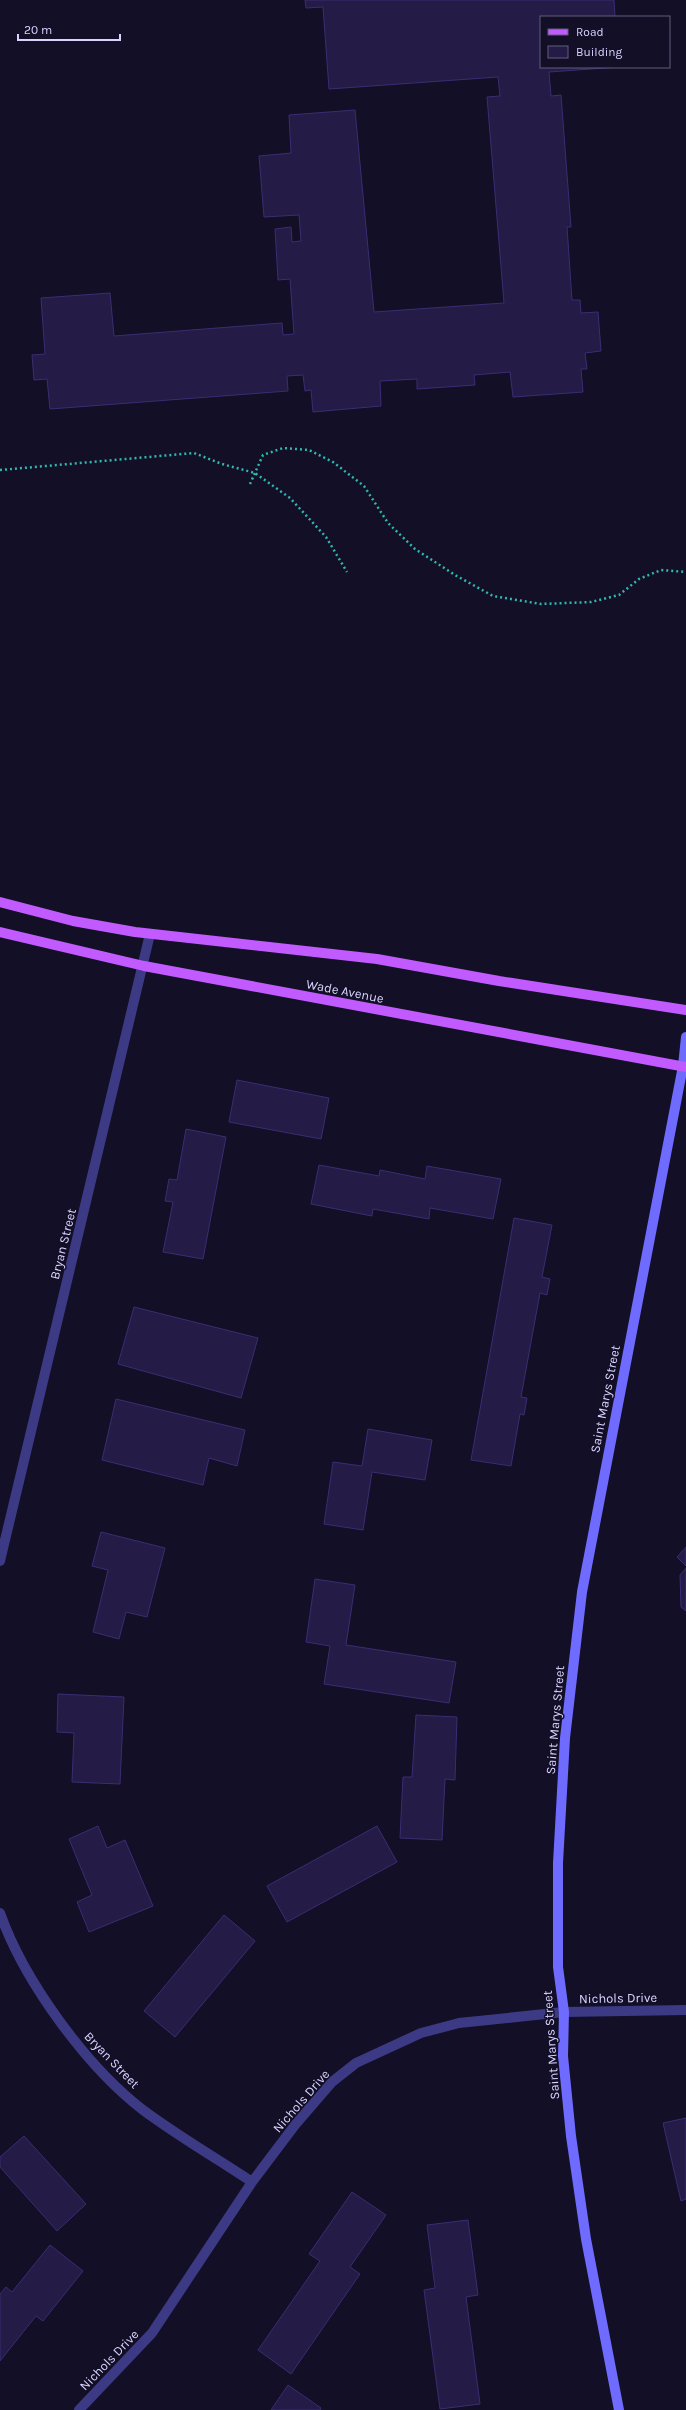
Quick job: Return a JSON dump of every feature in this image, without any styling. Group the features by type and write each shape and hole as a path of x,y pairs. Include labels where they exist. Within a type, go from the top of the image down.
{"main road":[{"path":"0,902 73,921 150,934 377,959 499,981 686,1010"},
{"name":"Wade Avenue","path":"0,932 144,966 685,1066"},
{"name":"Saint Marys Street","path":"619,2410 583,2217 563,2056 564,2012 558,1967 558,1863 564,1738 582,1592 685,1066 686,1037"}],"street":[{"name":"Bryan Street","path":"0,1561 144,966 150,934"},
{"name":"Bryan Street","path":"0,1913 9,1940 36,1988 70,2034 107,2077 142,2109 252,2182"},
{"name":"Nichols Drive","path":"79,2410 152,2333 252,2182 295,2125 332,2082 356,2063 421,2033 459,2023 564,2012 686,2010"}],"path":[{"path":"250,484 263,455 283,448 309,450 333,462 364,486 388,523 415,549 456,576 493,596 541,604 591,602 619,595 639,579 661,570 686,572"},
{"path":"0,470 194,453 222,464 255,473 290,498 326,537 347,572"}],"building":[{"path":"305,0 614,0 615,16 540,16 540,68 605,68 549,72 551,96 561,95 571,227 567,227 572,300 580,300 581,313 598,312 601,351 585,353 587,369 581,369 583,392 513,397 510,372 474,375 475,385 417,389 417,379 380,381 381,406 313,412 311,390 305,391 303,375 287,376 288,391 50,409 47,379 34,380 32,355 45,354 41,298 110,293 114,336 282,323 283,335 294,334 290,279 278,280 275,229 291,227 292,242 301,241 299,215 264,217 259,156 291,153 289,115 355,110 374,312 504,303 487,97 500,96 498,77 329,89 323,7 306,8"},
{"path":"237,1080 329,1098 321,1139 229,1122"},
{"path":"186,1129 226,1137 203,1259 163,1252 173,1202 165,1201 169,1179 177,1180"},
{"path":"319,1165 379,1176 380,1170 425,1179 427,1166 501,1179 493,1219 430,1208 429,1219 373,1209 372,1216 311,1204"},
{"path":"514,1218 552,1225 542,1277 550,1279 547,1295 540,1293 521,1397 527,1398 524,1415 520,1414 511,1466 471,1460"},
{"path":"134,1307 258,1338 241,1398 118,1364"},
{"path":"116,1399 245,1430 237,1466 209,1458 203,1485 102,1460"},
{"path":"368,1429 432,1440 425,1480 372,1472 363,1530 324,1524 333,1462 362,1466"},
{"path":"101,1532 165,1548 147,1617 126,1612 119,1639 93,1632 108,1570 92,1566"},
{"path":"686,1547 686,1566 677,1557"},
{"path":"686,1568 686,1611 681,1607 680,1575"},
{"path":"315,1579 355,1585 346,1645 456,1662 449,1703 324,1684 330,1646 306,1642"},
{"path":"58,1694 124,1697 120,1784 72,1782 74,1733 57,1732"},
{"path":"416,1715 457,1717 455,1780 445,1779 442,1840 400,1838 403,1777 412,1777"},
{"path":"98,1826 107,1848 125,1840 153,1906 89,1932 77,1902 92,1895 69,1839"},
{"path":"377,1826 397,1862 287,1922 267,1886"},
{"path":"224,1915 255,1941 175,2037 144,2011"},
{"path":"686,2118 686,2199 681,2201 663,2123"},
{"path":"24,2136 86,2204 57,2231 0,2167 0,2157"},
{"path":"352,2192 386,2215 350,2267 360,2274 291,2374 258,2350 320,2261 309,2254"},
{"path":"468,2220 478,2295 466,2297 480,2404 440,2409 424,2290 435,2288 427,2225"},
{"path":"50,2245 83,2271 43,2321 36,2316 0,2361 0,2294 6,2287 12,2292"},
{"path":"288,2385 321,2408 320,2410 271,2410"}]}
